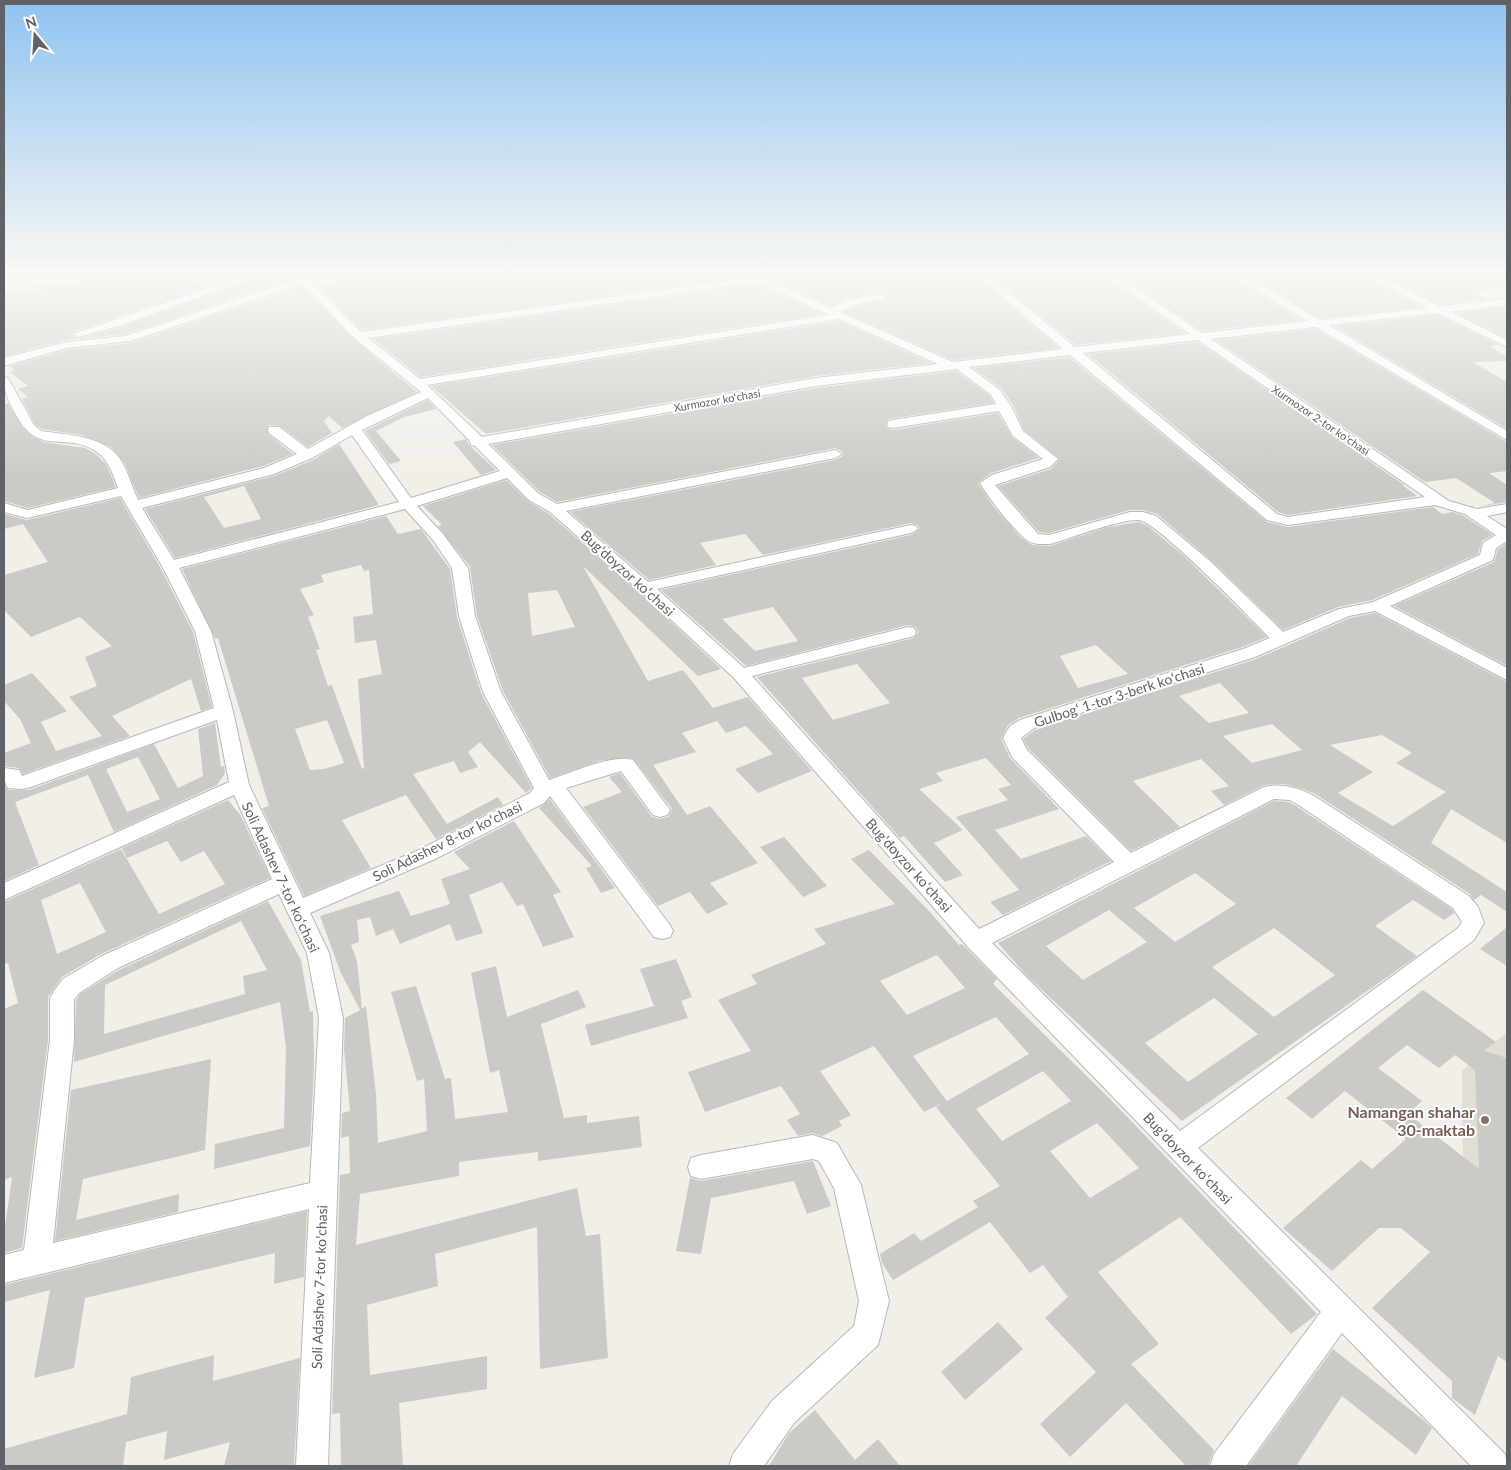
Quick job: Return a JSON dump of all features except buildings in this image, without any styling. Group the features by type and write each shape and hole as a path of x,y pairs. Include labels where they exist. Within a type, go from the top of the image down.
{"street":[{"path":"4,353 52,341"},
{"path":"4,362 66,345 110,341"},
{"name":"Bug'doyzor koʻchasi","path":"364,341 424,388 508,473 541,502 555,509 645,587 740,674 976,941 1339,1312 1493,1466"},
{"path":"4,507 27,514 130,498 269,471 307,455 354,430 424,388 688,341"},
{"path":"898,341 954,365 996,393 1005,406 1018,433 1050,457 1051,461 996,478 989,481 987,486 1033,537 1050,539 1130,516 1143,516 1151,519 1206,565 1280,639 1345,612 1377,606 1507,675"},
{"path":"1062,341 1264,510 1280,520 1300,520 1437,500"},
{"path":"954,365 1163,341"},
{"name":"Xurmozor 2-tor koʻchasi","path":"1202,341 1437,500 1447,506 1474,514 1506,535 1488,546 1488,556 1377,606"},
{"path":"1347,341 1507,436"},
{"name":"Xurmozor koʻchasi","path":"476,442 816,382 954,365"},
{"name":"Soli Adashev 7-tor koʻchasi","path":"4,382 33,431 37,434 50,438 90,443 102,449 112,458 130,498 170,566 203,631 224,711 239,785 283,884 318,953 330,1018 312,1466"},
{"path":"893,424 1005,406"},
{"path":"274,430 307,455"},
{"path":"354,430 408,504 438,537 460,568 467,616 492,692 541,784 545,788 558,791 662,932"},
{"path":"555,509 836,454"},
{"path":"170,566 408,504 508,473"},
{"path":"1474,514 1507,508"},
{"path":"645,587 910,529"},
{"path":"740,674 908,632"},
{"name":"Gulbogʻ 1-tor 3-berk koʻchasi","path":"1129,864 1019,753 1014,746 1013,734 1027,724 1249,654 1280,639"},
{"path":"4,774 12,774 15,783 21,783 224,711"},
{"path":"545,788 595,771 626,764 660,810"},
{"path":"4,892 239,785"},
{"name":"Soli Adashev 8-tor koʻchasi","path":"297,910 426,855 537,798 545,788"},
{"path":"976,941 1271,792 1283,792 1308,801 1461,902 1470,913 1472,923 1466,934 1178,1148"},
{"path":"37,1260 60,1059 62,998 72,986 110,962 283,884"},
{"path":"702,1167 813,1147 828,1151 847,1185 874,1301 867,1334 783,1412 745,1466"},
{"path":"4,1269 323,1193"},
{"path":"1226,1466 1339,1312"}],"shaded area":[{"name":"Namangan shahar 30-maktab","path":"1507,1032 1507,1302 1464,1287 1462,1071"}],"place":[{"name":"Namangan shahar 30-maktab","path":"1485,1120"}]}
